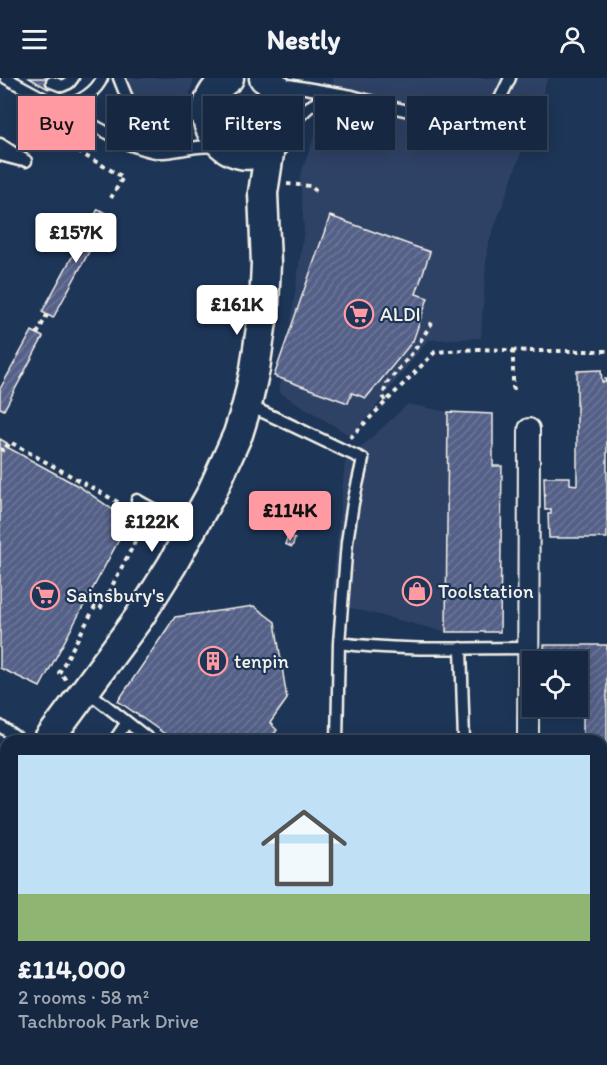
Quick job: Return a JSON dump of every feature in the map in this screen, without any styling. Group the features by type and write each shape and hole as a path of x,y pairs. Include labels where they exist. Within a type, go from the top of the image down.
{"street":[{"path":"269,81 283,96"},
{"path":"215,89 208,124 214,136 276,188"},
{"path":"237,153 257,153 261,150"},
{"path":"51,735 78,687 152,598 204,509 238,434 247,405 258,351 276,188 277,150"},
{"path":"528,735 529,429"}],"lane":[{"path":"6,78 38,96"},
{"path":"52,81 62,86 73,78"},
{"path":"87,96 102,78"},
{"path":"119,78 135,112 155,123 175,123 215,89"},
{"path":"501,96 510,78"},
{"path":"269,81 352,96 407,111"},
{"path":"303,113 332,93"},
{"path":"95,127 128,144 153,152 213,147 237,153"},
{"path":"0,144 26,161 0,155"},
{"path":"247,405 363,459 352,503 347,542 339,643 337,735"},
{"path":"136,500 159,511 180,516 204,509"},
{"path":"339,643 367,646 528,648"},
{"path":"461,648 464,735"},
{"path":"78,687 144,735"},
{"path":"118,735 127,722"},
{"path":"0,726 13,735"}],"path":[{"path":"75,150 123,177 111,198"},
{"path":"276,188 311,186 317,192"},
{"path":"38,334 47,315"},
{"path":"385,401 383,395 387,383 414,351 433,321"},
{"path":"346,439 355,435 385,401 435,352 479,349 607,351"},
{"path":"513,350 513,387 515,390"},
{"path":"0,449 5,451 10,442 123,506"},
{"path":"78,687 59,673 95,607 100,609 143,528 148,518 141,515"}],"shaded area":[{"path":"119,78 194,78 189,96 127,96"},
{"path":"333,78 548,78 542,96 407,96 407,150 522,150 487,248 481,338 428,340 352,437 279,392 304,230 300,176 315,135 315,150 395,150 395,96 333,96"},
{"path":"408,404 448,412 446,632 331,603 345,462"}],"building":[{"path":"29,78 54,78 48,89"},
{"path":"98,209 109,215 53,318 42,312"},
{"name":"ALDI","path":"330,216 430,252 416,294 428,298 413,341 366,398 352,393 348,403 274,376"},
{"path":"32,331 43,337 4,410 0,408 0,389"},
{"path":"601,370 602,382 606,382 605,379 607,379 607,538 549,538 548,514 551,514 551,509 545,510 544,477 570,477 570,484 577,485 577,371"},
{"path":"448,412 493,414 493,466 502,466 500,632 446,632"},
{"name":"Sainsbury's","path":"0,439 7,443 5,446 80,487 129,521 40,687 0,668"},
{"path":"288,536 295,539 292,547 285,544"},
{"name":"tenpin","path":"254,606 275,622 287,699 270,723 277,730 273,735 166,735 118,701 175,617"},
{"path":"544,645 607,645 607,735 583,735 583,717 588,717 588,651 544,651"}],"place":[{"name":"ALDI","path":"359,314"},
{"name":"Toolstation","path":"417,591"},
{"name":"Sainsbury's","path":"45,595"},
{"name":"tenpin","path":"213,661"}]}
